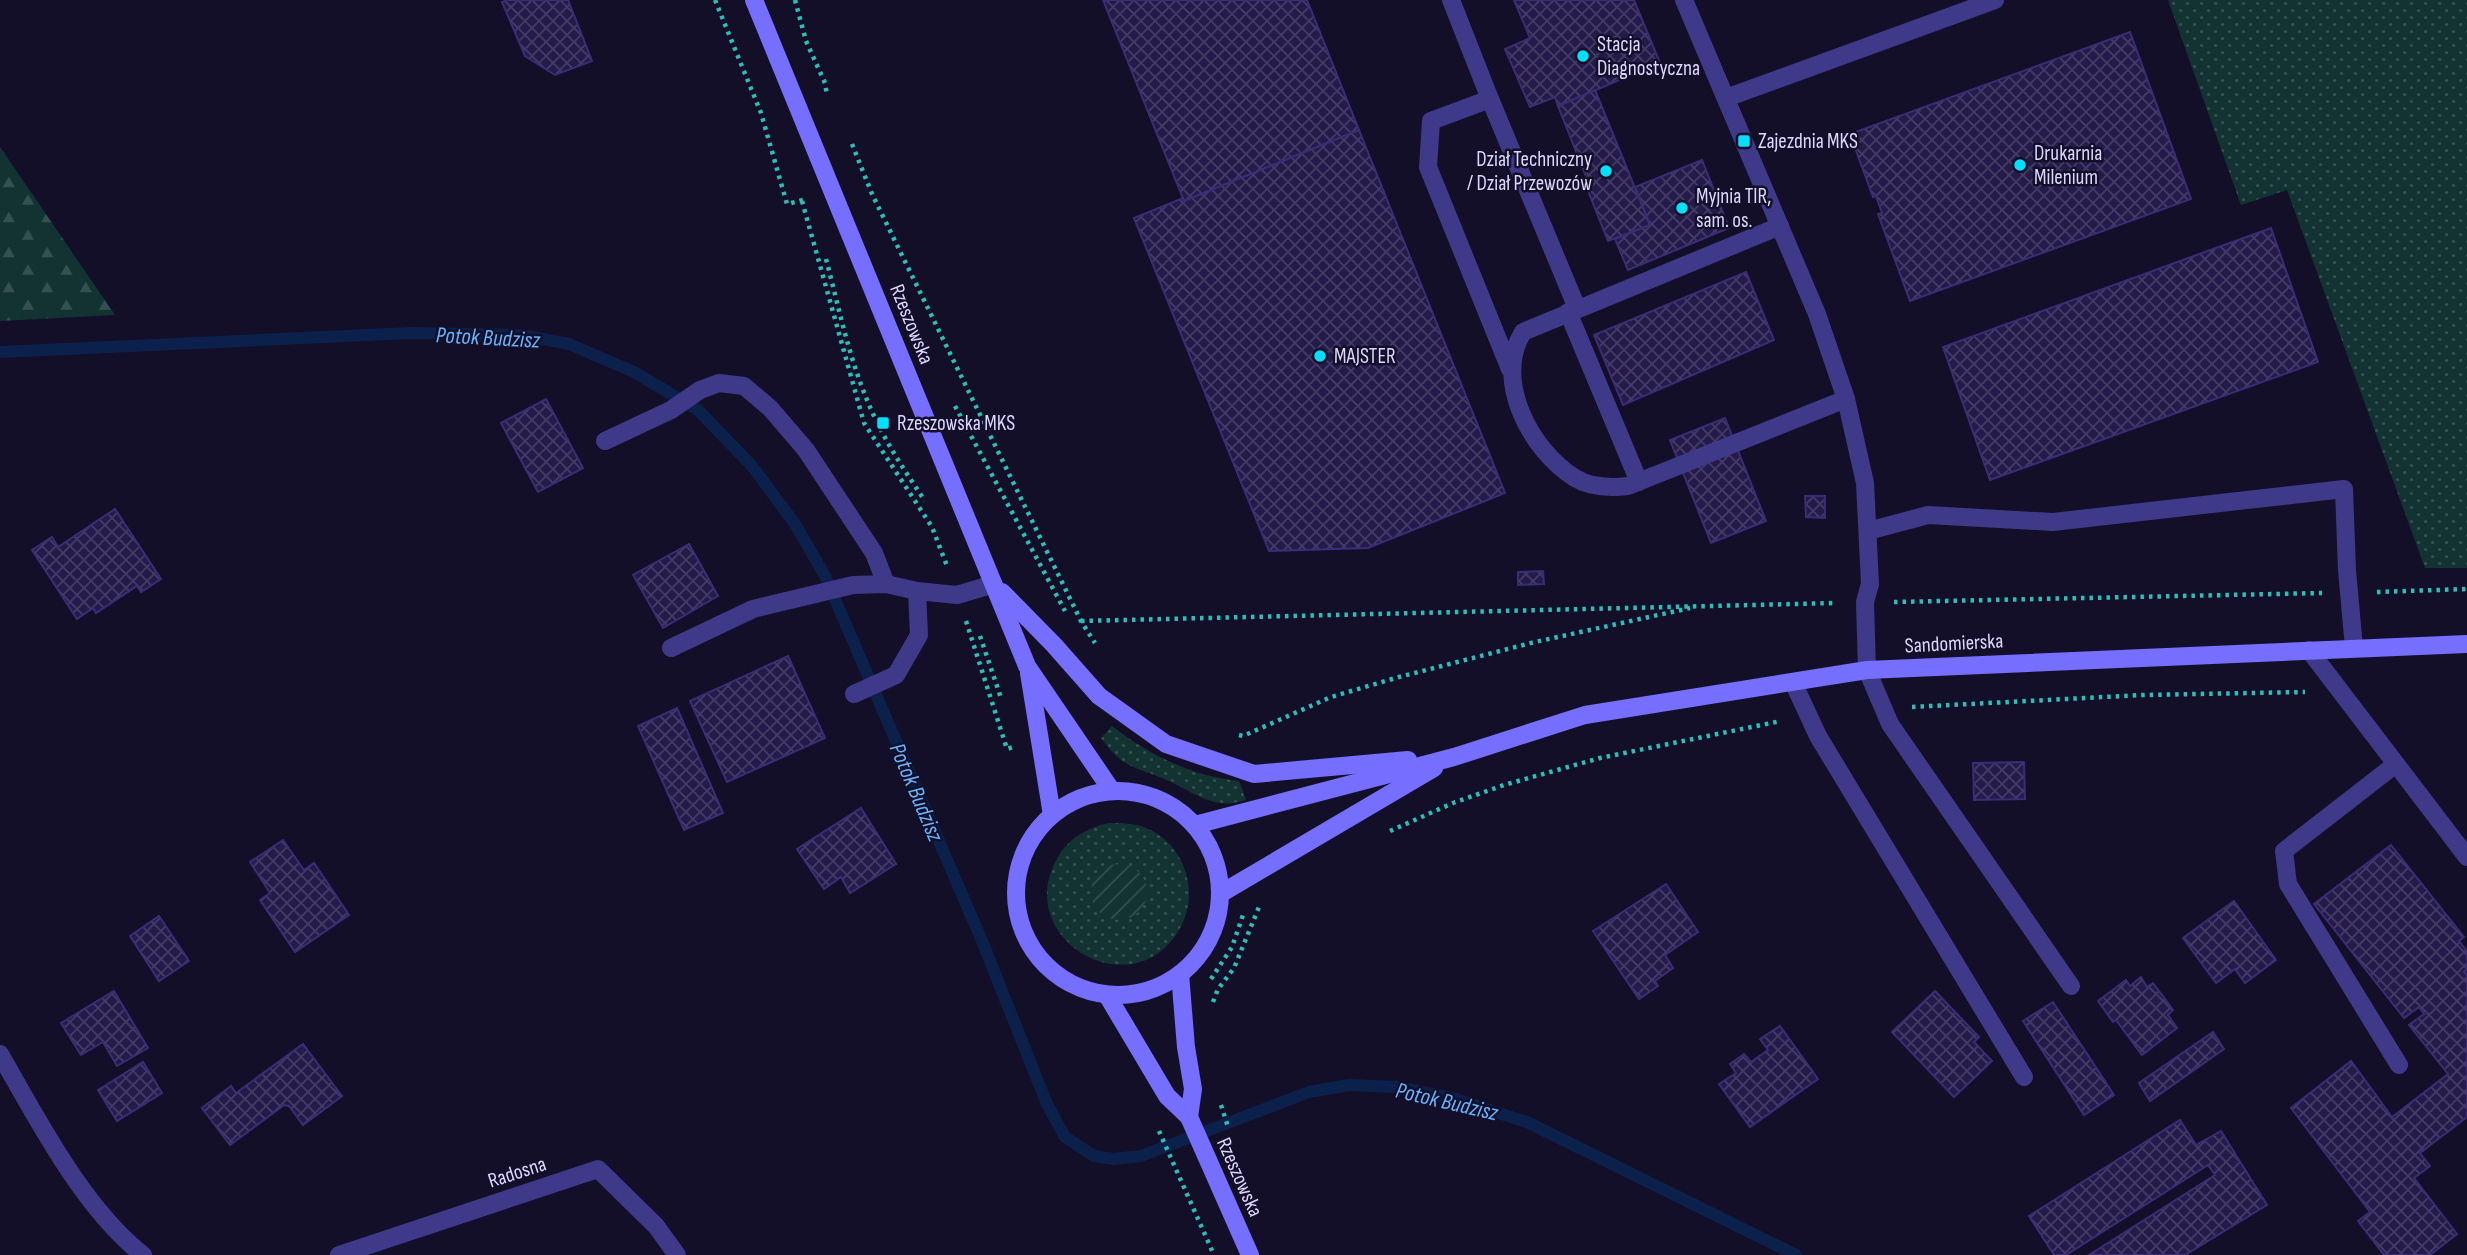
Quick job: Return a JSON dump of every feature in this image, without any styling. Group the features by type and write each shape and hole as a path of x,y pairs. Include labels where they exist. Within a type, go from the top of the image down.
{"street":[{"name":"Rzeszowska","path":"754,0 1027,666 1112,791"},
{"path":"1451,0 1639,482"},
{"path":"1684,0 1818,314 1846,399 1865,483 1870,584 1865,602 1867,670 1890,724 2071,986"},
{"path":"1726,98 1995,0"},
{"path":"1490,99 1431,121 1428,167 1512,372"},
{"path":"1780,226 1522,332 1515,344 1512,372 1514,389 1526,424 1535,440 1554,462 1576,479 1611,488 1639,482 1846,399"},
{"path":"605,441 671,410 701,390 719,383 744,386 770,408 814,461 874,553 886,584"},
{"path":"1868,531 1928,515 2053,522 2344,489 2354,648"},
{"path":"671,648 753,610 853,586 886,584 917,591 957,594 994,584 1054,645 1098,696 1166,744 1254,774 1454,757"},
{"path":"854,694 895,676 919,635 917,591"},
{"name":"Sandomierska","path":"1454,757 1585,715 1867,670 2467,644"},
{"path":"2308,650 2467,857"},
{"name":"Rzeszowska","path":"1027,666 1052,815"},
{"path":"1793,682 1818,736 2024,1077"},
{"path":"1195,825 1454,757"},
{"path":"1220,894 1454,757"},
{"path":"2396,764 2284,851 2288,884 2399,1065"},
{"path":"1112,791 1143,794 1171,806 1195,825 1208,846 1217,870 1220,894 1215,925 1202,951 1180,974 1158,987 1132,995 1107,995 1081,988 1058,976 1038,957 1024,935 1017,910 1016,884 1022,858 1034,834 1052,815 1080,798 1112,791"},
{"name":"Rzeszowska","path":"1180,974 1186,1047 1193,1089 1189,1117"},
{"name":"Rzeszowska","path":"1107,995 1167,1096 1189,1117 1250,1255"},
{"path":"0,1054 64,1164 103,1214 143,1255"},
{"name":"Radosna","path":"339,1255 597,1169 656,1226 677,1255"}],"path":[{"path":"715,0 761,113 788,204 801,200"},
{"path":"795,0 806,41 825,83"},
{"path":"852,144 872,194 1081,621 1099,649"},
{"path":"967,426 1065,612"},
{"path":"1081,621 2467,589"},
{"path":"1230,733 1243,736 1331,697 1398,677 1535,642 1702,606"},
{"path":"1158,1129 1214,1255"}],"green space":[{"path":"2168,0 2467,0 2467,568 2425,568 2287,190 2241,205"},
{"path":"0,147 115,315 0,321"},
{"path":"1112,726 1156,755 1188,769 1239,781 1246,800 1235,803 1215,802 1124,762 1101,738"},
{"path":"1109,823 1137,825 1160,835 1171,845 1179,858 1189,886 1189,901 1179,930 1158,953 1134,964 1107,963 1083,954 1063,937 1050,914 1047,887 1058,857 1079,835"},
{"path":"1113,864 1125,864 1139,872 1147,886 1145,903 1139,912 1125,920 1113,920 1096,908 1091,898 1091,886 1103,869"}],"building":[{"path":"568,0 592,61 555,75 525,56 502,2"},
{"path":"1103,0 1307,0 1359,130 1184,201"},
{"name":"Stacja Diagnostyczna","path":"1514,0 1634,0 1660,63 1558,106 1555,97 1530,107 1505,49 1530,38"},
{"name":"Drukarnia Milenium","path":"2130,32 2191,199 1910,301 1878,214 1882,213 1876,196 1873,197 1850,134"},
{"name":"Dział Techniczny / Dział Przewozów","path":"1595,90 1650,225 1608,241 1558,106"},
{"name":"MAJSTER","path":"1359,130 1505,493 1368,548 1269,551 1134,218 1183,198 1184,201"},
{"name":"Myjnia TIR, sam. os.","path":"1702,160 1729,228 1628,270 1615,239 1650,225 1635,187"},
{"path":"2271,228 2318,362 1990,480 1943,347"},
{"path":"1746,272 1774,340 1623,405 1594,335"},
{"path":"546,399 583,468 538,492 501,423"},
{"path":"1725,418 1766,521 1711,543 1670,440"},
{"path":"1805,496 1825,496 1825,518 1806,517"},
{"path":"115,509 161,579 141,592 137,586 96,613 93,608 77,619 32,550 52,537 58,547"},
{"path":"689,544 718,596 663,628 633,575"},
{"path":"1543,571 1544,584 1518,585 1518,572"},
{"path":"788,656 825,738 727,782 690,701"},
{"path":"677,708 723,813 684,830 638,726"},
{"path":"2024,762 2025,799 1974,800 1973,763"},
{"path":"861,808 896,864 850,893 841,877 824,889 797,849"},
{"path":"283,840 304,870 314,863 349,915 295,952 260,900 270,893 250,862"},
{"path":"2391,845 2464,937 2459,941 2467,951 2467,969 2464,972 2467,975 2467,1117 2420,1153 2430,1166 2414,1178 2457,1234 2430,1255 2384,1255 2358,1221 2370,1212 2291,1108 2351,1061 2392,1117 2448,1074 2409,1025 2424,1014 2419,1007 2404,1018 2314,904"},
{"path":"1666,884 1698,932 1665,955 1673,968 1655,981 1658,986 1639,999 1593,931"},
{"path":"2234,901 2276,960 2245,983 2235,969 2216,983 2183,938"},
{"path":"159,916 189,961 159,981 130,936"},
{"path":"2141,977 2147,987 2153,983 2173,1010 2168,1015 2177,1028 2142,1055 2098,1001 2126,980 2130,986"},
{"path":"114,991 148,1048 117,1066 103,1042 81,1055 61,1023"},
{"path":"1935,991 1979,1037 1974,1042 1992,1061 1954,1097 1892,1032"},
{"path":"2053,1002 2114,1095 2084,1115 2023,1021"},
{"path":"1780,1026 1818,1079 1750,1127 1719,1084 1736,1073 1730,1064 1744,1054 1751,1062 1768,1050 1760,1039"},
{"path":"2213,1032 2224,1049 2150,1101 2139,1083"},
{"path":"303,1044 342,1096 303,1125 289,1106 284,1105 230,1145 202,1108 231,1086 236,1093"},
{"path":"143,1062 162,1093 117,1121 98,1090"},
{"path":"2180,1120 2196,1145 2221,1131 2267,1205 2185,1255 2089,1255 2215,1175 2208,1165 2066,1255 2054,1255 2029,1216"}],"waterway":[{"name":"Potok Budzisz","path":"0,352 411,333 522,335 569,344 634,372 698,410 752,466 795,524 825,576 982,941 1047,1104 1065,1137 1094,1156 1113,1159 1141,1156 1309,1092 1349,1085 1397,1087 1452,1098 1527,1122 1796,1255"}],"place":[{"name":"Stacja Diagnostyczna","path":"1583,56"},
{"name":"Zajezdnia MKS","path":"1744,141"},
{"name":"Drukarnia Milenium","path":"2020,165"},
{"name":"Dział Techniczny / Dział Przewozów","path":"1606,171"},
{"name":"Myjnia TIR, sam. os.","path":"1682,208"},
{"name":"MAJSTER","path":"1320,356"},
{"name":"Rzeszowska MKS","path":"883,423"}]}
